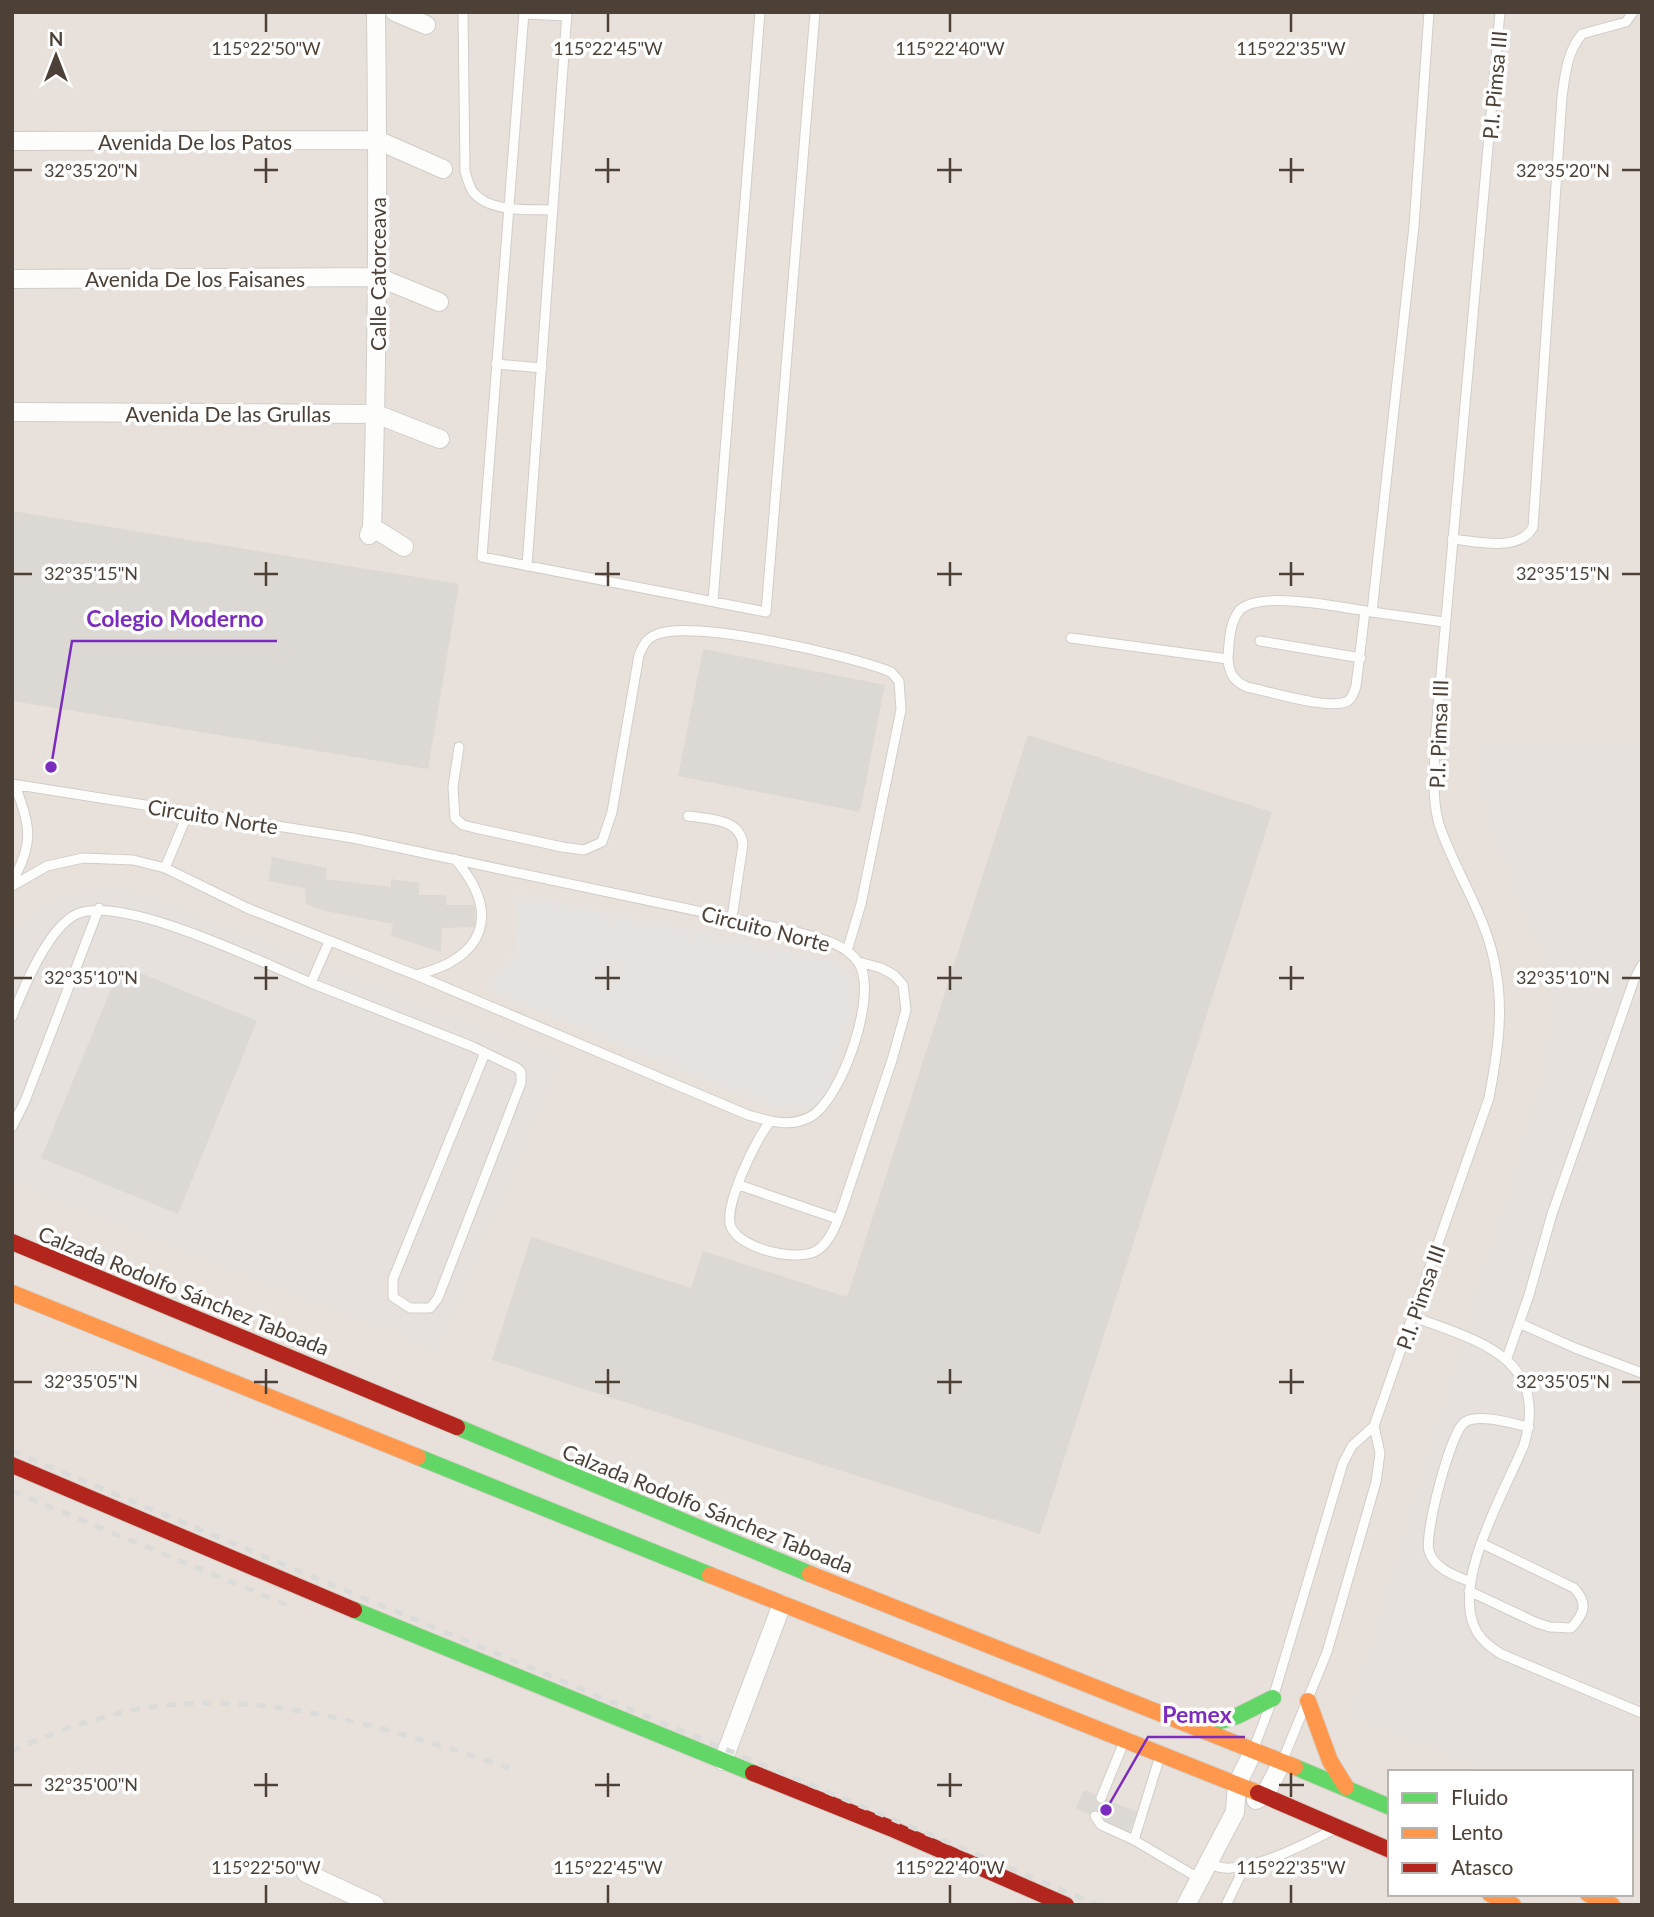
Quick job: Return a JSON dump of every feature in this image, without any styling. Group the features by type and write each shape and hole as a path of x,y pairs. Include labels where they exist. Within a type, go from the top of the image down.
{"main road":[{"name":"Calzada Rodolfo Sánchez Taboada","path":"12,1242 761,1554 1388,1806"},
{"path":"12,1293 782,1604 1265,1795 1388,1849"},
{"path":"12,1465 487,1666 890,1828 1066,1905"},
{"path":"1197,1728 1237,1716 1273,1698"},
{"path":"1308,1701 1320,1739 1346,1787"},
{"path":"1494,1896 1513,1905"},
{"path":"1592,1896 1612,1905"}],"street":[{"name":"Calle Catorceava","path":"376,12 378,277 371,531 404,547"},
{"path":"395,12 426,24"},
{"name":"Avenida De los Patos","path":"12,142 377,140"},
{"path":"377,140 443,169"},
{"path":"378,277 439,302"},
{"name":"Avenida De los Faisanes","path":"12,279 378,277"},
{"name":"Avenida De las Grullas","path":"12,412 376,414 440,439"},
{"path":"723,1761 782,1604"},
{"path":"1186,1905 1235,1812 1237,1784 1254,1750"},
{"path":"1235,1812 1265,1795 1282,1762"},
{"path":"306,1873 354,1900 375,1905"}],"lane":[{"path":"463,12 466,171 471,190 483,202 553,210"},
{"path":"713,601 760,12"},
{"path":"527,566 567,14 524,13 482,557 527,566 713,601 766,612 815,12"},
{"path":"1429,12 1414,226 1369,612 1354,694 1350,699 1339,703 1307,700 1247,687 1231,675 1227,659 1234,620 1247,604 1286,601 1369,612 1444,622"},
{"name":"P.I. Pimsa III","path":"1254,1750 1273,1698 1345,1457 1352,1446 1374,1426 1489,1098 1497,1055 1501,1013 1496,969 1476,903 1439,825 1435,791 1435,743 1500,12"},
{"path":"1452,539 1519,541 1528,536 1533,527 1566,68 1570,52 1582,34 1626,22 1633,12"},
{"path":"496,364 542,368"},
{"path":"459,747 452,805 455,818 463,825 514,838 584,850 602,842 607,830 639,655 646,641 657,634 694,629 725,633 812,650 891,671 898,681 901,710 861,904 847,951"},
{"path":"1071,638 1227,659"},
{"path":"1261,641 1361,658"},
{"path":"12,884 22,864 29,838 27,818 13,784"},
{"name":"Circuito Norte","path":"13,784 354,838 455,859 797,932 829,942 847,951 859,962"},
{"path":"166,868 188,813"},
{"path":"688,816 726,823 739,830 742,835 732,918"},
{"path":"12,884 47,866 83,858 133,860 166,868 247,908 770,1122 801,1121 825,1106 847,1063 862,1015 866,978 859,962"},
{"path":"416,975 434,971 461,958 478,935 481,919 480,898 470,876 455,859"},
{"path":"12,1128 25,1101 99,908"},
{"path":"12,1017 35,966 59,929 76,914 99,908 121,911 167,924 485,1053 517,1068 521,1072 521,1083 438,1298 430,1308 410,1308 393,1297 393,1279 485,1053"},
{"path":"311,983 329,942"},
{"path":"770,1122 753,1147 739,1185 730,1217 732,1228 741,1239 757,1247 791,1256 812,1254 821,1248 838,1219 906,1010 903,985 894,975 859,962"},
{"path":"1507,1358 1585,1116 1634,980 1642,965"},
{"path":"739,1185 838,1219"},
{"path":"1414,1317 1478,1342 1507,1358 1528,1391 1530,1427 1481,1543 1470,1587 1472,1619 1477,1632 1501,1654 1642,1713"},
{"path":"1519,1323 1642,1373"},
{"path":"1481,1543 1574,1588 1582,1597 1584,1607 1579,1619 1571,1628 1550,1627 1470,1587 1434,1561 1429,1550 1428,1535 1432,1514 1456,1434 1464,1422 1475,1419 1530,1427"},
{"name":"P.I. Pimsa III","path":"1282,1762 1327,1652 1378,1474 1380,1453 1374,1426"},
{"path":"1101,1798 1125,1740"},
{"path":"1134,1840 1161,1754"},
{"path":"1095,1816 1101,1825 1204,1871 1245,1866 1308,1843 1339,1827"},
{"path":"1226,1905 1245,1866"}],"shaded area":[{"path":"12,12 1642,12 1642,1905 12,1905"},
{"path":"1642,741 1642,1836 1633,1833 1633,1770 1482,1770 1348,1714 1539,1083 1550,1020 1542,957 1485,819 1477,772 1479,742"},
{"path":"121,885 563,1058 437,1351 12,1183 12,938 19,920 64,894"},
{"path":"513,893 836,960 857,981 856,997 827,1092 818,1105 799,1111 772,1108 484,989 507,965 516,949 517,915"}],"building":[{"path":"12,511 459,584 428,769 12,701"},
{"path":"703,649 885,685 860,812 678,776"},
{"path":"1028,735 1272,812 1040,1534 492,1360 531,1237 691,1288 703,1251 847,1297"},
{"path":"272,857 327,868 326,879 391,887 391,879 419,883 419,895 446,895 446,905 475,905 475,927 442,928 441,952 391,936 393,924 325,911 306,904 305,888 268,881"},
{"path":"121,965 257,1021 178,1214 41,1158"},
{"path":"1084,1790 1137,1812 1129,1832 1076,1808"}],"railway":[{"path":"12,1451 1098,1905"},
{"path":"12,1491 287,1605"},
{"path":"12,1751 69,1728 129,1711 213,1703 257,1705 346,1720 432,1743 515,1770"}],"traffic: fast":[{"path":"457,1427 810,1574"},
{"path":"418,1457 710,1575"},
{"path":"354,1610 753,1773"},
{"path":"1197,1728 1237,1716 1273,1698"},
{"path":"1295,1767 1388,1806"}],"traffic: slow":[{"path":"12,1293 418,1457"},
{"path":"810,1574 1295,1767"},
{"path":"710,1575 1258,1793"},
{"path":"1308,1701 1330,1761 1346,1787"},
{"path":"1494,1896 1513,1905"},
{"path":"1592,1896 1612,1905"}],"traffic: jam":[{"path":"12,1242 457,1427"},
{"path":"12,1465 354,1610"},
{"path":"753,1773 890,1828 1066,1905"},
{"path":"1258,1793 1388,1849"}],"place":[{"name":"Colegio Moderno","path":"51,767"},
{"name":"Pemex","path":"1106,1810"}]}
